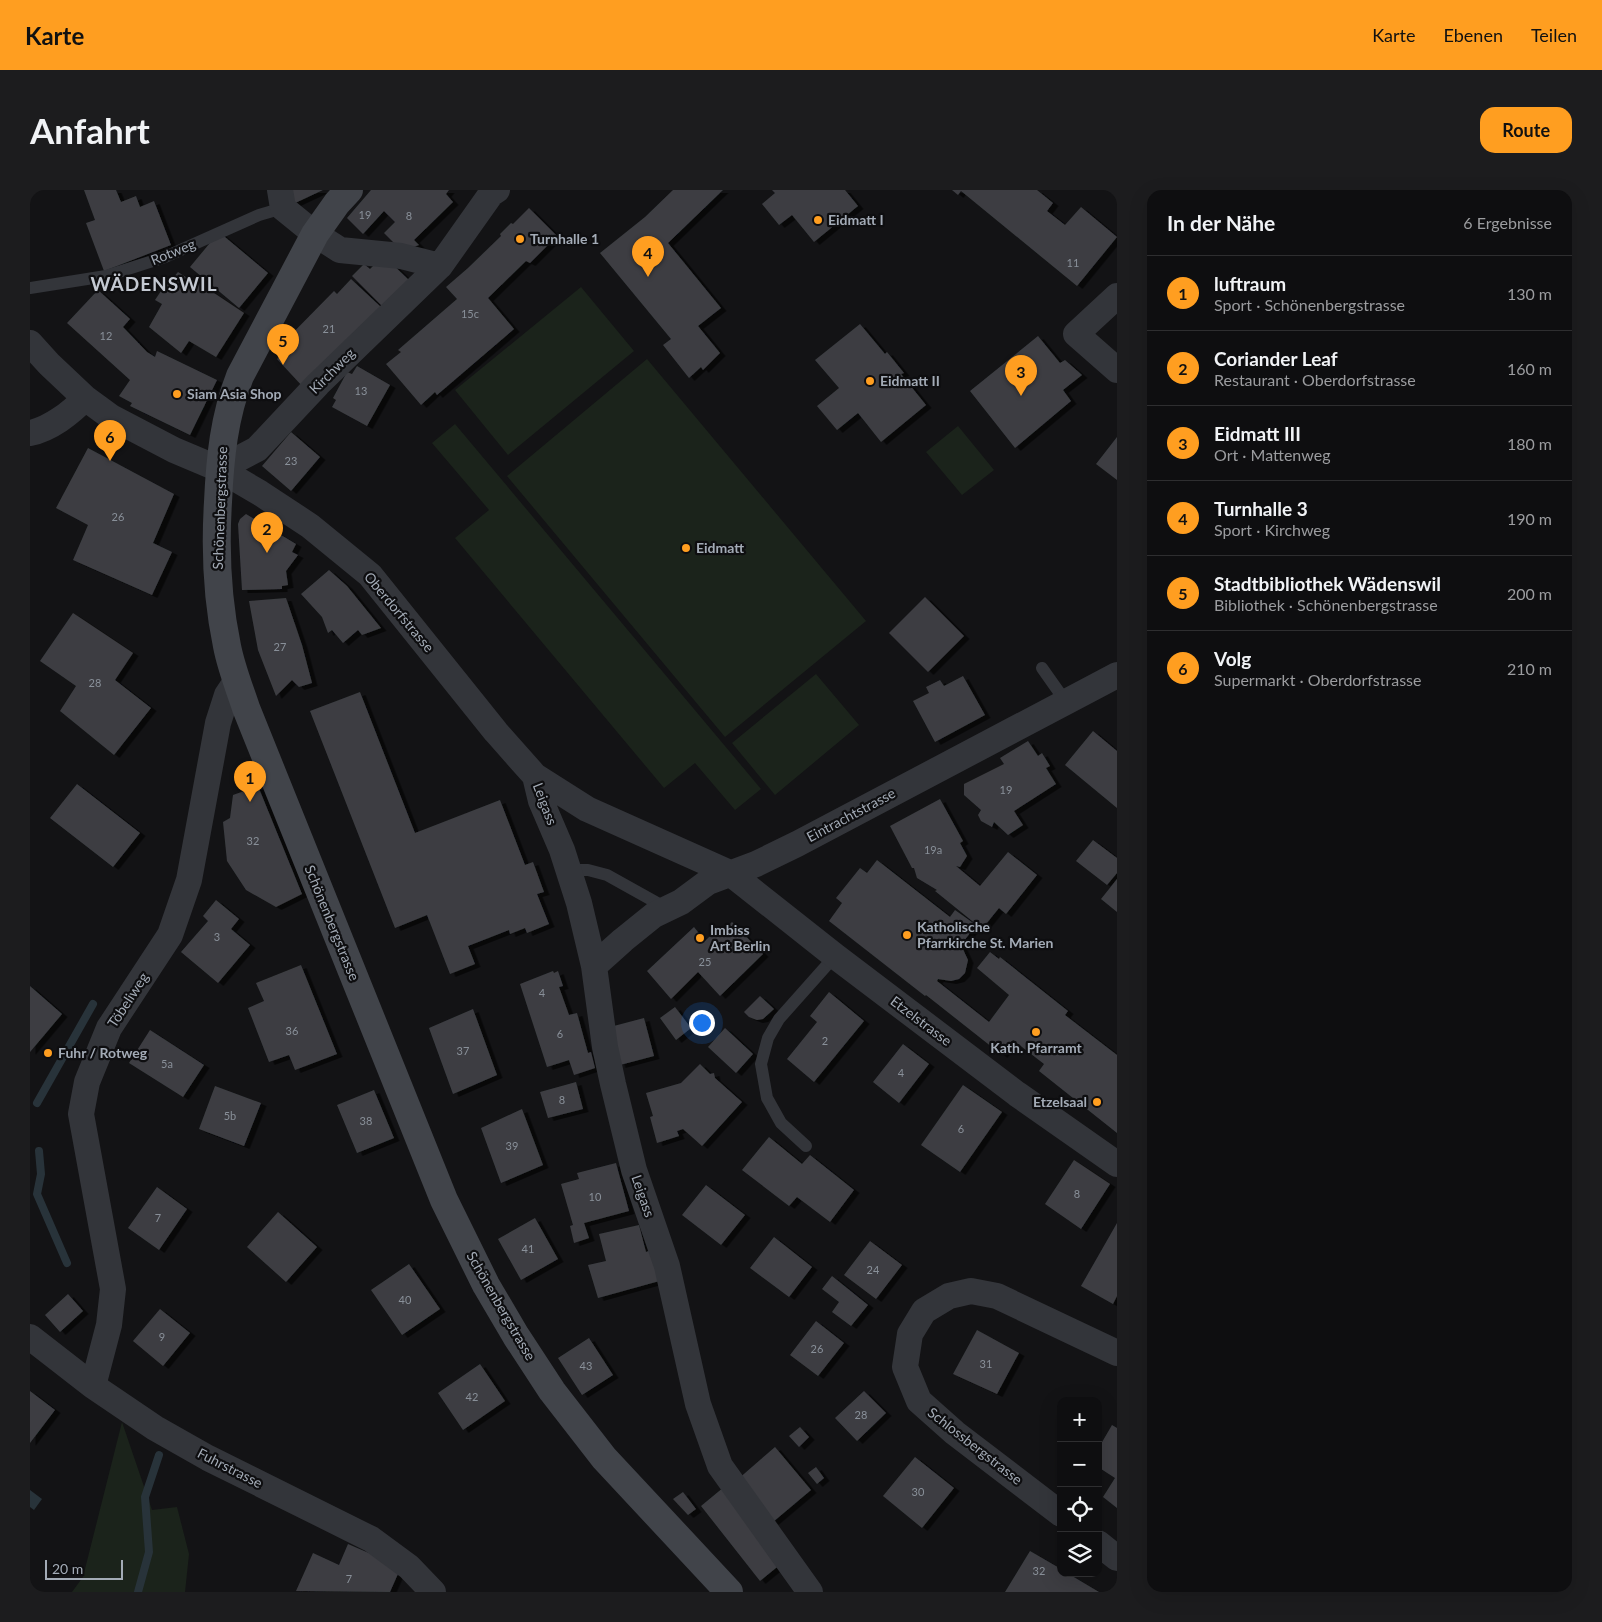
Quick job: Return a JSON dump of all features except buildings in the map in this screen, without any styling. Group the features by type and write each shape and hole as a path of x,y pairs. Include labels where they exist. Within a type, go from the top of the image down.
{"street":[{"name":"Schönenbergstrasse","path":"349,190 315,234 240,376 231,398 224,425 219,469 216,527 217,571 227,648 246,708 444,1200 486,1285 516,1336 552,1390 604,1458 729,1592"},
{"name":"Kirchweg","path":"219,469 257,449 318,384 440,266 491,194 497,190"},
{"path":"282,199 315,234 340,250 401,256 440,266"},
{"path":"1117,296 1076,334 1117,370"},
{"name":"Oberdorfstrasse","path":"30,343 85,398 111,418 174,450 219,469 310,526 370,575 496,732 534,776 587,809 730,873"},
{"path":"30,433 37,432 72,412 85,398"},
{"name":"Eintrachtstrasse","path":"594,966 654,915 681,902 708,882 756,864 797,844 1117,675"},
{"name":"Töbeliweg","path":"93,1386 109,1325 113,1289 81,1114 85,1090 109,1028 170,935 190,880 218,723 227,695 237,680"},
{"name":"Leigass","path":"534,776 541,801 553,826 579,903 594,966 601,1019 613,1084 634,1170 667,1266 698,1404 720,1466 810,1592"},
{"name":"Etzelstrasse","path":"730,873 835,956 1017,1094 1117,1164"},
{"name":"Schlossbergstrasse","path":"1057,1511 955,1433 919,1401 906,1367 910,1334 924,1311 949,1296 971,1291 997,1296 1117,1353"},
{"name":"Fuhrstrasse","path":"30,1337 93,1386 154,1428 208,1458 371,1539 410,1567 433,1592"},
{"path":"1102,1546 1117,1558"}],"lane":[{"name":"Rotweg","path":"30,288 106,276 165,257 259,215 282,199"},
{"path":"1042,668 1066,702"},
{"path":"569,870 588,870 607,875 668,908"},
{"path":"806,1146 781,1123 767,1098 761,1064 768,1038 779,1019 835,956"}],"shaded area":[{"path":"581,287 634,351 508,455 455,390"},
{"name":"Eidmatt","path":"647,359 866,621 725,737 507,476"},
{"path":"455,424 761,789 735,810 695,763 664,788 455,538 489,510 432,443"},
{"path":"958,426 994,470 962,495 926,452"},
{"path":"816,674 859,725 775,795 732,743"},
{"path":"122,1422 152,1510 177,1507 189,1554 185,1592 72,1592 83,1577"},
{"path":"30,1490 42,1499 34,1510 30,1507"}],"waterway":[{"path":"37,1103 93,1004"},
{"path":"39,1151 41,1174 37,1194 67,1263"},
{"path":"138,1592 149,1552 145,1497 159,1455"}],"place":[{"name":"Eidmatt I","path":"818,220"},
{"name":"Turnhalle 1","path":"520,239"},
{"name":"Turnhalle 3","path":"648,277"},
{"name":"Stadtbibliothek Wädenswil","path":"283,365"},
{"name":"Eidmatt II","path":"870,381"},
{"name":"Siam Asia Shop","path":"177,394"},
{"name":"Eidmatt III","path":"1021,396"},
{"name":"Volg","path":"110,461"},
{"name":"Eidmatt","path":"686,548"},
{"name":"Coriander Leaf","path":"267,553"},
{"name":"luftraum","path":"250,802"},
{"name":"Katholische Pfarrkirche St. Marien","path":"907,935"},
{"name":"Imbiss Art Berlin","path":"700,938"},
{"name":"Kath. Pfarramt","path":"1036,1032"},
{"name":"Fuhr / Rotweg","path":"48,1053"},
{"name":"Etzelsaal","path":"1097,1102"}],"district":[{"name":"WÄDENSWIL","path":"154,284"}]}
